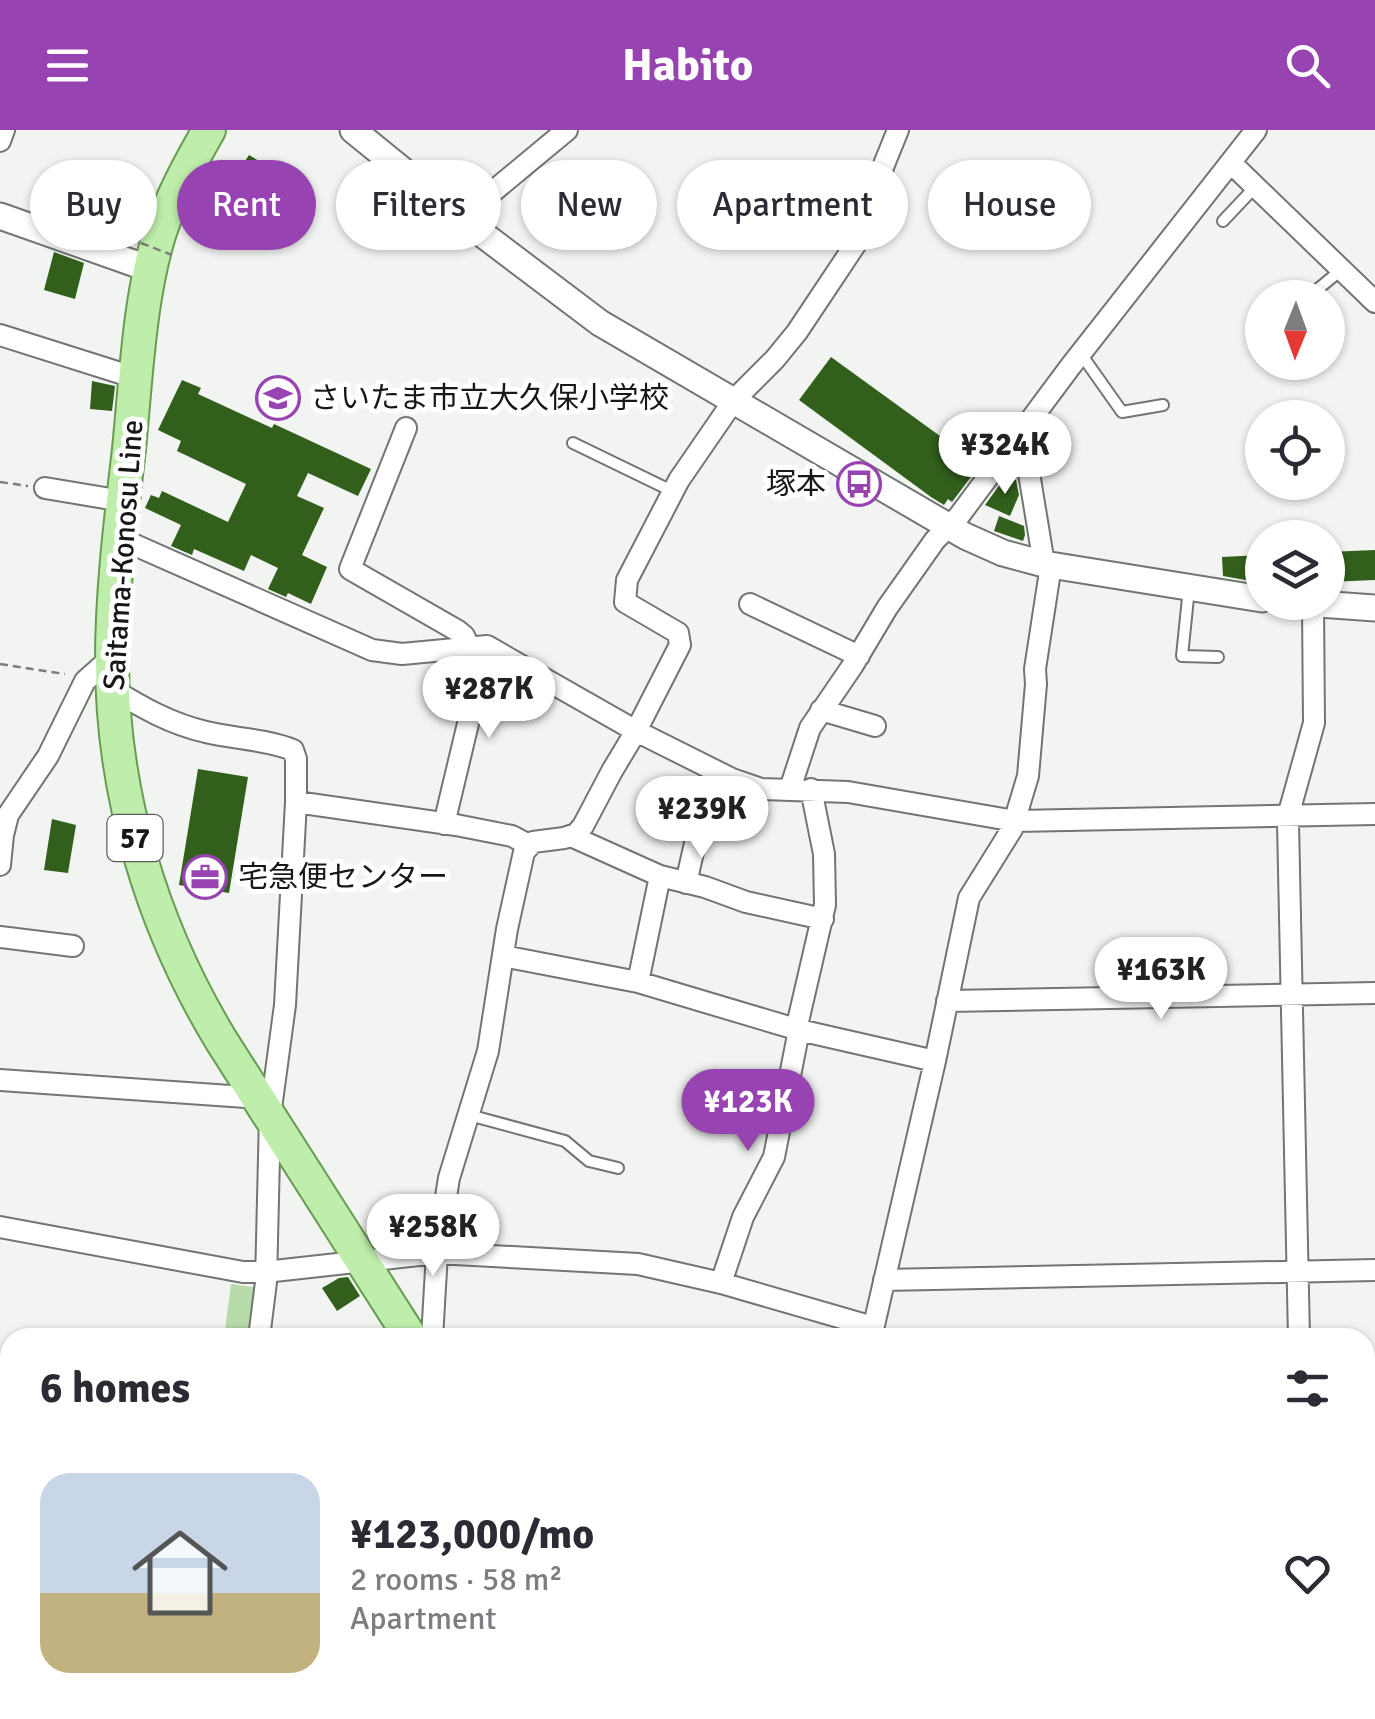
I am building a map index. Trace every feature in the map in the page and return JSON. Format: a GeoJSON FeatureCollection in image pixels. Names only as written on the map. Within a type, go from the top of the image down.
{"type":"FeatureCollection","features":[{"type":"Feature","properties":{"kind":"main road","name":"Saitama-Konosu Line"},"geometry":{"type":"LineString","coordinates":[[209,130],[172,201],[154,256],[136,378],[103,676],[146,874],[170,940],[197,997],[405,1328]]}},
{"type":"Feature","properties":{"kind":"street"},"geometry":{"type":"LineString","coordinates":[[0,142],[4,130]]}},
{"type":"Feature","properties":{"kind":"street"},"geometry":{"type":"LineString","coordinates":[[354,130],[390,160]]}},
{"type":"Feature","properties":{"kind":"street"},"geometry":{"type":"LineString","coordinates":[[501,185],[567,130]]}},
{"type":"Feature","properties":{"kind":"street"},"geometry":{"type":"LineString","coordinates":[[433,1328],[437,1253],[452,1168],[488,1051],[522,856],[529,845],[571,836],[586,822],[680,645],[678,634],[625,602],[627,580],[672,492],[734,400],[797,332],[857,242],[876,208],[884,167],[898,130]]}},
{"type":"Feature","properties":{"kind":"street"},"geometry":{"type":"LineString","coordinates":[[721,1284],[742,1217],[774,1157],[797,1030],[824,919],[824,854],[800,789],[806,735],[935,540],[959,516],[1256,130]]}},
{"type":"Feature","properties":{"kind":"street"},"geometry":{"type":"LineString","coordinates":[[1231,163],[1375,302]]}},
{"type":"Feature","properties":{"kind":"street"},"geometry":{"type":"LineString","coordinates":[[0,216],[154,256]]}},
{"type":"Feature","properties":{"kind":"street"},"geometry":{"type":"LineString","coordinates":[[501,248],[600,323],[948,527],[1004,554],[1245,596]]}},
{"type":"Feature","properties":{"kind":"street"},"geometry":{"type":"LineString","coordinates":[[0,335],[136,378]]}},
{"type":"Feature","properties":{"kind":"street"},"geometry":{"type":"LineString","coordinates":[[406,428],[350,568],[479,647],[636,731],[754,788],[848,792],[1015,820],[1375,814]]}},
{"type":"Feature","properties":{"kind":"street"},"geometry":{"type":"LineString","coordinates":[[873,1328],[969,898],[1009,835],[1029,768],[1035,669],[1048,564],[1029,472],[1010,447]]}},
{"type":"Feature","properties":{"kind":"street"},"geometry":{"type":"LineString","coordinates":[[44,488],[123,500]]}},
{"type":"Feature","properties":{"kind":"street"},"geometry":{"type":"LineString","coordinates":[[120,538],[372,650],[402,654],[479,647]]}},
{"type":"Feature","properties":{"kind":"street"},"geometry":{"type":"LineString","coordinates":[[750,604],[858,656]]}},
{"type":"Feature","properties":{"kind":"street"},"geometry":{"type":"LineString","coordinates":[[1345,606],[1375,608]]}},
{"type":"Feature","properties":{"kind":"street"},"geometry":{"type":"LineString","coordinates":[[1299,1328],[1289,816],[1314,723],[1304,620]]}},
{"type":"Feature","properties":{"kind":"street"},"geometry":{"type":"LineString","coordinates":[[444,824],[479,647]]}},
{"type":"Feature","properties":{"kind":"street"},"geometry":{"type":"LineString","coordinates":[[0,865],[4,814],[103,676],[146,710],[179,724],[292,750],[296,760],[296,802],[285,1005],[265,1107],[266,1272],[260,1328]]}},
{"type":"Feature","properties":{"kind":"street"},"geometry":{"type":"LineString","coordinates":[[821,710],[875,726]]}},
{"type":"Feature","properties":{"kind":"street"},"geometry":{"type":"LineString","coordinates":[[686,883],[699,826],[720,774]]}},
{"type":"Feature","properties":{"kind":"street"},"geometry":{"type":"LineString","coordinates":[[296,802],[512,836],[529,845]]}},
{"type":"Feature","properties":{"kind":"street"},"geometry":{"type":"LineString","coordinates":[[571,836],[660,876],[746,902],[824,919]]}},
{"type":"Feature","properties":{"kind":"street"},"geometry":{"type":"LineString","coordinates":[[638,982],[660,876]]}},
{"type":"Feature","properties":{"kind":"street"},"geometry":{"type":"LineString","coordinates":[[0,937],[73,946]]}},
{"type":"Feature","properties":{"kind":"street"},"geometry":{"type":"LineString","coordinates":[[502,956],[638,982],[797,1030],[934,1061]]}},
{"type":"Feature","properties":{"kind":"street"},"geometry":{"type":"LineString","coordinates":[[946,1001],[1375,993]]}},
{"type":"Feature","properties":{"kind":"street"},"geometry":{"type":"LineString","coordinates":[[0,1080],[265,1107]]}},
{"type":"Feature","properties":{"kind":"street"},"geometry":{"type":"LineString","coordinates":[[0,1227],[224,1270],[266,1272],[437,1253],[638,1264],[721,1284],[859,1328]]}},
{"type":"Feature","properties":{"kind":"street"},"geometry":{"type":"LineString","coordinates":[[884,1280],[1375,1270]]}},
{"type":"Feature","properties":{"kind":"lane"},"geometry":{"type":"LineString","coordinates":[[1223,221],[1256,186]]}},
{"type":"Feature","properties":{"kind":"lane"},"geometry":{"type":"LineString","coordinates":[[1329,280],[1341,270]]}},
{"type":"Feature","properties":{"kind":"lane"},"geometry":{"type":"LineString","coordinates":[[1080,354],[1122,412],[1163,406]]}},
{"type":"Feature","properties":{"kind":"lane"},"geometry":{"type":"LineString","coordinates":[[573,442],[672,492]]}},
{"type":"Feature","properties":{"kind":"lane"},"geometry":{"type":"LineString","coordinates":[[1188,588],[1182,656],[1218,657]]}},
{"type":"Feature","properties":{"kind":"lane"},"geometry":{"type":"LineString","coordinates":[[469,1116],[565,1141],[589,1161],[618,1168]]}},
{"type":"Feature","properties":{"kind":"path"},"geometry":{"type":"LineString","coordinates":[[0,482],[44,488]]}},
{"type":"Feature","properties":{"kind":"path"},"geometry":{"type":"LineString","coordinates":[[0,664],[103,676]]}},
{"type":"Feature","properties":{"kind":"green space"},"geometry":{"type":"Polygon","coordinates":[[[231,1284],[259,1288],[254,1328],[225,1328],[231,1284]]]}},
{"type":"Feature","properties":{"kind":"building"},"geometry":{"type":"Polygon","coordinates":[[[54,252],[84,263],[75,299],[44,290],[54,252]]]}},
{"type":"Feature","properties":{"kind":"building"},"geometry":{"type":"Polygon","coordinates":[[[831,357],[980,465],[952,502],[948,499],[944,505],[931,497],[799,400],[831,357]]]}},
{"type":"Feature","properties":{"kind":"building"},"geometry":{"type":"Polygon","coordinates":[[[182,380],[201,388],[198,394],[371,469],[358,496],[308,473],[297,496],[324,508],[302,555],[327,567],[311,604],[268,589],[278,568],[251,555],[244,571],[194,549],[192,555],[171,546],[181,525],[145,508],[151,495],[159,498],[162,491],[228,522],[246,484],[177,451],[181,441],[158,430],[182,380]]]}},
{"type":"Feature","properties":{"kind":"building"},"geometry":{"type":"Polygon","coordinates":[[[92,381],[115,386],[112,411],[90,409],[92,381]]]}},
{"type":"Feature","properties":{"kind":"building"},"geometry":{"type":"Polygon","coordinates":[[[1006,476],[1016,480],[1019,495],[1010,516],[985,505],[1006,476]]]}},
{"type":"Feature","properties":{"kind":"building"},"geometry":{"type":"Polygon","coordinates":[[[999,516],[1024,526],[1023,541],[994,531],[999,516]]]}},
{"type":"Feature","properties":{"kind":"building"},"geometry":{"type":"Polygon","coordinates":[[[1375,550],[1375,580],[1345,581],[1345,551],[1375,550]]]}},
{"type":"Feature","properties":{"kind":"building"},"geometry":{"type":"Polygon","coordinates":[[[1245,556],[1245,580],[1223,576],[1222,557],[1245,556]]]}},
{"type":"Feature","properties":{"kind":"building"},"geometry":{"type":"Polygon","coordinates":[[[198,769],[248,777],[229,893],[179,885],[198,769]]]}},
{"type":"Feature","properties":{"kind":"building"},"geometry":{"type":"Polygon","coordinates":[[[52,819],[76,825],[68,873],[44,870],[52,819]]]}},
{"type":"Feature","properties":{"kind":"building"},"geometry":{"type":"Polygon","coordinates":[[[348,1277],[360,1296],[337,1311],[322,1288],[348,1277]]]}},
{"type":"Feature","properties":{"kind":"place","name":"さいたま市立大久保小学校"},"geometry":{"type":"Point","coordinates":[278,398]}},
{"type":"Feature","properties":{"kind":"place","name":"塚本"},"geometry":{"type":"Point","coordinates":[859,484]}},
{"type":"Feature","properties":{"kind":"place","name":"宅急便センター"},"geometry":{"type":"Point","coordinates":[205,877]}}]}
